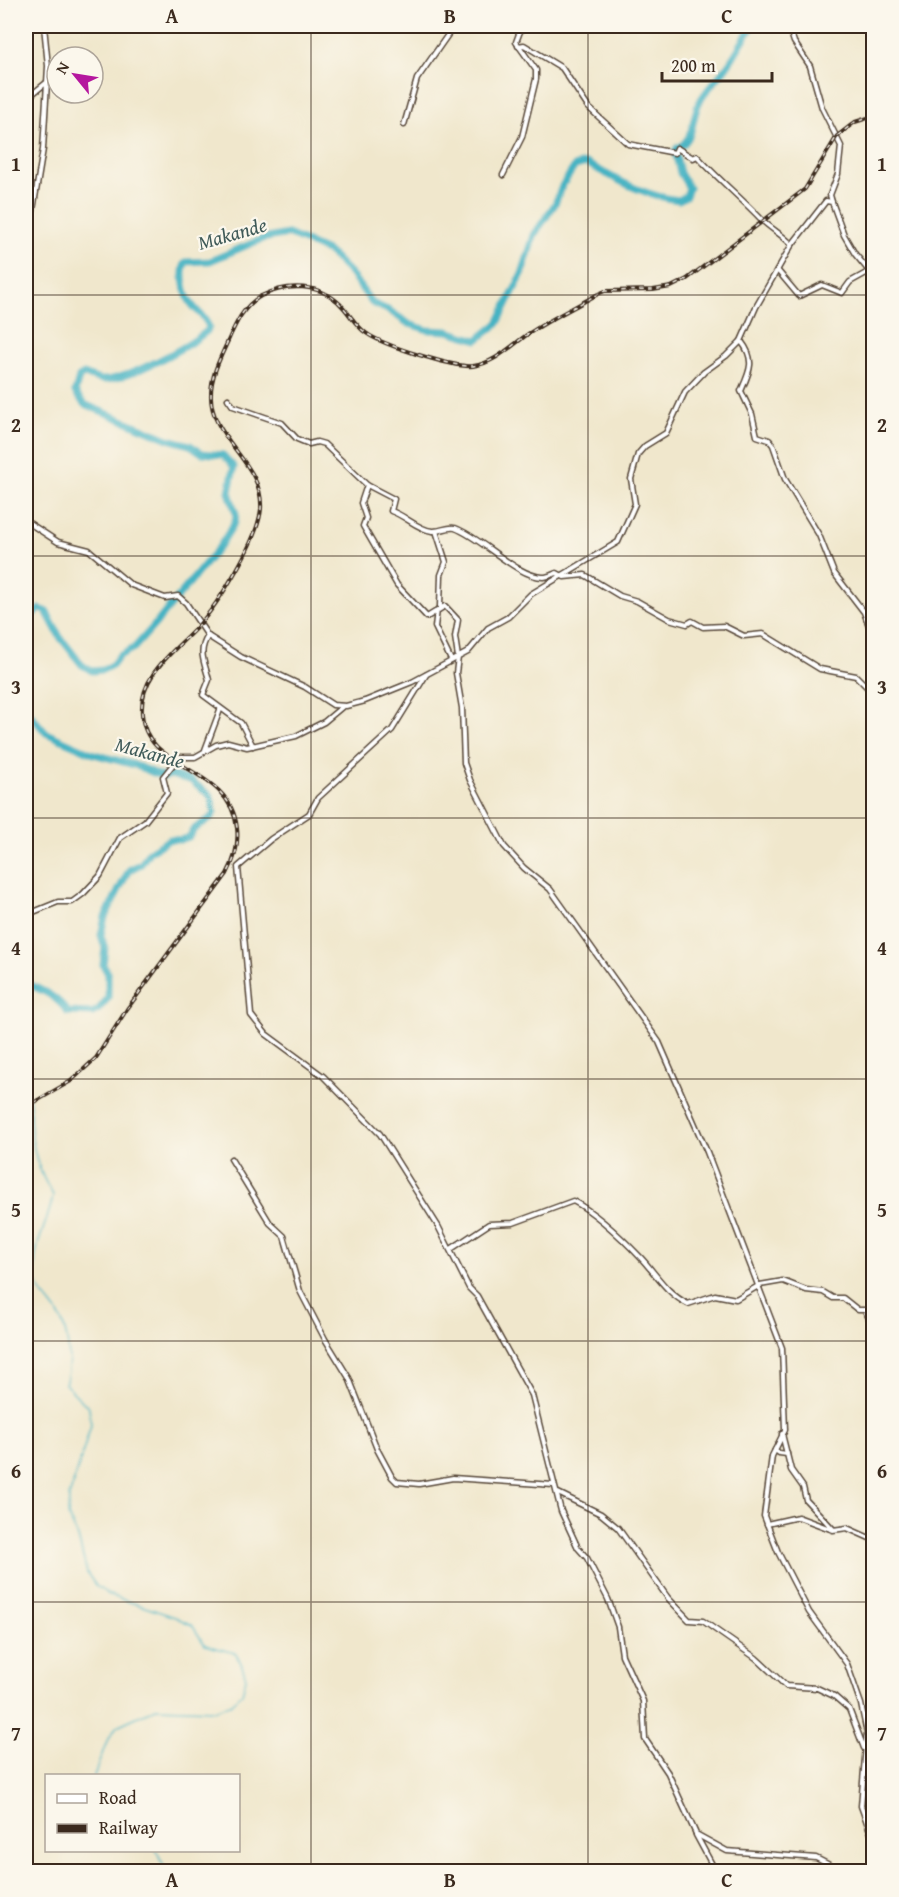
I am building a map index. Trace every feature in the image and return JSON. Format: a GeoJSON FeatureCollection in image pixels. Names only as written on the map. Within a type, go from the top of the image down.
{"type":"FeatureCollection","features":[{"type":"Feature","properties":{"kind":"street"},"geometry":{"type":"LineString","coordinates":[[44,26],[45,45]]}},
{"type":"Feature","properties":{"kind":"street"},"geometry":{"type":"LineString","coordinates":[[404,125],[417,79],[454,26]]}},
{"type":"Feature","properties":{"kind":"street"},"geometry":{"type":"LineString","coordinates":[[503,175],[522,137],[536,79],[536,70],[516,42],[522,26]]}},
{"type":"Feature","properties":{"kind":"street"},"geometry":{"type":"LineString","coordinates":[[26,521],[58,542],[91,551],[131,585],[165,598],[178,596],[186,603],[208,636],[244,658],[305,687],[326,703],[343,706],[365,701],[426,675],[468,652],[488,628],[508,617],[531,594],[584,561],[611,549],[618,542],[635,504],[631,479],[636,458],[645,446],[666,433],[685,392],[741,341],[756,307],[792,245],[830,195],[838,174],[841,146],[822,108],[810,66],[794,42],[792,36],[794,26]]}},
{"type":"Feature","properties":{"kind":"street"},"geometry":{"type":"LineString","coordinates":[[518,46],[524,45],[558,64],[588,107],[627,144],[675,153],[677,148],[693,158],[697,156],[734,195],[750,206],[764,222],[792,245]]}},
{"type":"Feature","properties":{"kind":"street"},"geometry":{"type":"LineString","coordinates":[[26,99],[45,84]]}},
{"type":"Feature","properties":{"kind":"street"},"geometry":{"type":"LineString","coordinates":[[26,253],[34,193],[42,163],[46,105]]}},
{"type":"Feature","properties":{"kind":"street"},"geometry":{"type":"LineString","coordinates":[[830,195],[844,235],[873,277]]}},
{"type":"Feature","properties":{"kind":"street"},"geometry":{"type":"LineString","coordinates":[[824,202],[832,202]]}},
{"type":"Feature","properties":{"kind":"street"},"geometry":{"type":"LineString","coordinates":[[778,271],[799,296],[822,285],[842,293],[850,282],[868,272]]}},
{"type":"Feature","properties":{"kind":"street"},"geometry":{"type":"LineString","coordinates":[[741,341],[749,352],[752,367],[741,391],[752,414],[757,436],[769,440],[773,445],[785,479],[819,535],[835,574],[864,612],[872,634],[873,656]]}},
{"type":"Feature","properties":{"kind":"street"},"geometry":{"type":"LineString","coordinates":[[228,399],[234,406],[282,423],[297,439],[309,444],[317,442],[324,444],[367,485],[394,499],[392,511],[409,518],[417,526],[436,531],[454,527],[486,545],[516,567],[543,577],[557,573],[562,576],[585,575],[620,596],[637,601],[669,619],[686,624],[692,621],[706,627],[724,626],[744,636],[763,634],[814,666],[856,676],[873,694]]}},
{"type":"Feature","properties":{"kind":"street"},"geometry":{"type":"LineString","coordinates":[[367,485],[361,504],[366,518],[363,526],[369,540],[410,602],[427,617],[439,608],[447,606],[458,620],[455,637],[458,657],[456,673],[462,708],[464,763],[479,800],[504,846],[524,868],[550,889],[659,1042],[700,1142],[707,1152],[760,1285],[782,1348],[785,1389],[782,1434],[775,1450],[764,1516],[810,1612],[848,1664],[861,1704],[867,1733],[861,1806],[873,1842]]}},
{"type":"Feature","properties":{"kind":"street"},"geometry":{"type":"LineString","coordinates":[[436,531],[446,562],[441,578],[435,627],[452,660]]}},
{"type":"Feature","properties":{"kind":"street"},"geometry":{"type":"LineString","coordinates":[[208,636],[202,644],[201,652],[209,680],[202,694],[220,710],[241,723],[253,746]]}},
{"type":"Feature","properties":{"kind":"street"},"geometry":{"type":"LineString","coordinates":[[426,675],[392,730],[318,798],[309,813],[240,864],[238,870],[248,970],[248,1002],[256,1023],[268,1037],[323,1076],[380,1134],[451,1249],[469,1288],[477,1296],[531,1395],[553,1485],[572,1536],[593,1569],[613,1611],[622,1655],[643,1701],[645,1739],[668,1773],[716,1872]]}},
{"type":"Feature","properties":{"kind":"street"},"geometry":{"type":"LineString","coordinates":[[26,915],[58,902],[72,902],[83,894],[100,876],[120,838],[146,821],[167,794],[163,777],[178,758],[195,757],[205,750],[229,742],[242,747],[253,746],[309,731],[343,706]]}},
{"type":"Feature","properties":{"kind":"street"},"geometry":{"type":"LineString","coordinates":[[205,750],[220,710]]}},
{"type":"Feature","properties":{"kind":"street"},"geometry":{"type":"LineString","coordinates":[[231,1159],[270,1223],[284,1236],[300,1291],[349,1378],[377,1449],[392,1477],[397,1482],[419,1484],[453,1478],[553,1485]]}},
{"type":"Feature","properties":{"kind":"street"},"geometry":{"type":"LineString","coordinates":[[451,1249],[489,1224],[513,1223],[573,1201],[588,1210],[642,1260],[672,1294],[688,1304],[715,1295],[736,1299],[760,1285],[783,1281],[806,1290],[823,1292],[833,1298],[843,1298],[858,1310],[865,1310],[873,1329]]}},
{"type":"Feature","properties":{"kind":"street"},"geometry":{"type":"LineString","coordinates":[[782,1434],[791,1470],[802,1487],[806,1500],[833,1530]]}},
{"type":"Feature","properties":{"kind":"street"},"geometry":{"type":"LineString","coordinates":[[775,1450],[779,1454],[788,1454]]}},
{"type":"Feature","properties":{"kind":"street"},"geometry":{"type":"LineString","coordinates":[[557,1493],[602,1514],[618,1528],[668,1598],[689,1620],[703,1621],[756,1658],[786,1686],[818,1688],[834,1696],[849,1709],[865,1752]]}},
{"type":"Feature","properties":{"kind":"street"},"geometry":{"type":"LineString","coordinates":[[766,1524],[798,1517],[833,1530],[847,1528],[873,1540]]}},
{"type":"Feature","properties":{"kind":"street"},"geometry":{"type":"LineString","coordinates":[[696,1833],[727,1851],[816,1858],[843,1872]]}},
{"type":"Feature","properties":{"kind":"waterway","name":"Makande"},"geometry":{"type":"LineString","coordinates":[[26,618],[40,609],[46,611],[60,637],[82,665],[92,671],[103,670],[112,665],[119,656],[134,648],[220,546],[235,522],[236,514],[229,492],[234,467],[223,455],[202,453],[190,445],[168,439],[84,404],[75,392],[79,377],[84,374],[103,380],[129,374],[173,353],[207,331],[209,327],[207,322],[191,303],[186,291],[183,281],[186,262],[210,261],[262,239],[288,234],[329,252],[351,274],[372,303],[390,311],[409,324],[428,330],[448,331],[477,340],[498,323],[522,274],[534,235],[555,204],[562,186],[575,166],[586,163],[654,195],[679,200],[686,196],[689,188],[680,173],[675,152],[690,134],[701,99],[726,68],[753,26]]}},
{"type":"Feature","properties":{"kind":"waterway","name":"Makande"},"geometry":{"type":"LineString","coordinates":[[26,709],[46,733],[94,754],[135,765],[163,777],[171,775],[190,780],[211,796],[214,812],[211,818],[194,829],[189,837],[180,840],[170,839],[149,852],[141,864],[129,870],[105,917],[101,935],[105,948],[103,965],[108,974],[108,998],[98,1010],[92,1013],[67,1012],[51,996],[30,985],[26,986]]}},
{"type":"Feature","properties":{"kind":"waterway"},"geometry":{"type":"LineString","coordinates":[[26,1089],[36,1158],[53,1195],[38,1245],[34,1266],[35,1277],[41,1291],[57,1312],[67,1338],[69,1357],[65,1384],[89,1408],[91,1425],[69,1497],[68,1516],[78,1537],[87,1573],[96,1586],[109,1595],[175,1617],[192,1625],[205,1645],[235,1653],[246,1678],[242,1694],[232,1703],[215,1710],[156,1708],[117,1726],[107,1741],[95,1774]]}},
{"type":"Feature","properties":{"kind":"waterway"},"geometry":{"type":"LineString","coordinates":[[157,1852],[167,1872]]}},
{"type":"Feature","properties":{"kind":"railway"},"geometry":{"type":"LineString","coordinates":[[26,1107],[71,1081],[96,1058],[127,1009],[227,874],[236,852],[237,828],[231,807],[220,792],[205,779],[157,747],[147,733],[142,714],[146,687],[152,676],[207,616],[245,554],[258,522],[261,509],[260,492],[246,464],[218,424],[211,394],[219,361],[233,329],[249,305],[261,296],[282,289],[292,287],[313,289],[333,298],[362,330],[387,344],[418,355],[464,366],[481,364],[502,353],[545,323],[605,291],[653,290],[671,287],[687,279],[805,189],[837,136],[855,122],[874,116]]}}]}
